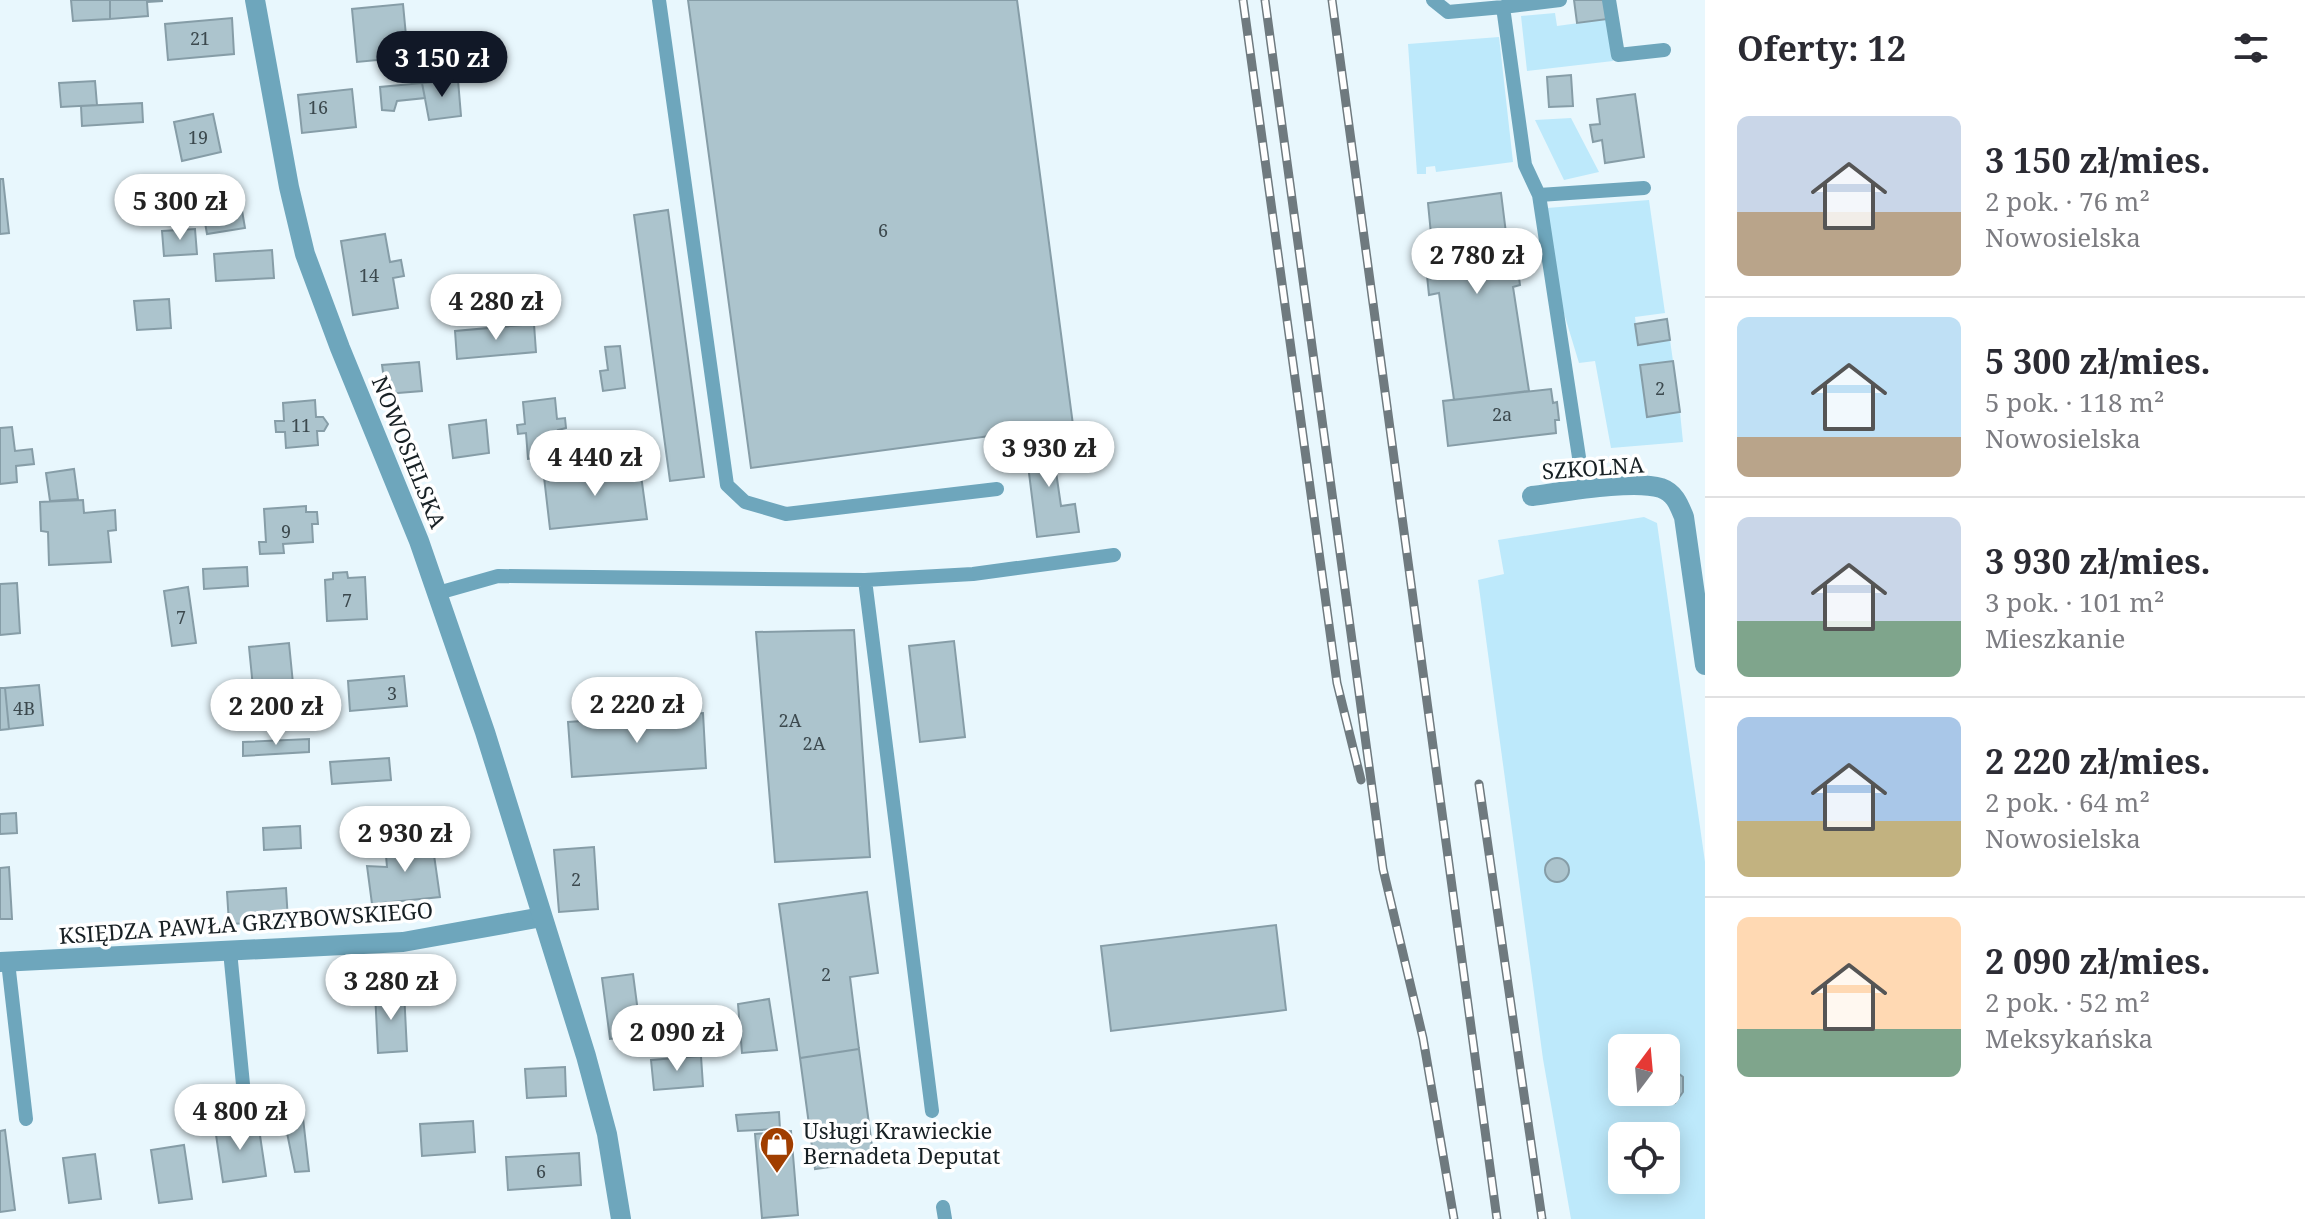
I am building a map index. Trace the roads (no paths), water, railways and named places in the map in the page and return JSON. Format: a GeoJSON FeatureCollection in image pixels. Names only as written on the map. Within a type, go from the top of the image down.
{"type":"FeatureCollection","features":[{"type":"Feature","properties":{"kind":"street","name":"NOWOSIELSKA"},"geometry":{"type":"LineString","coordinates":[[255,0],[289,187],[305,254],[438,593],[485,732],[607,1134],[621,1219]]}},
{"type":"Feature","properties":{"kind":"street","name":"SZKOLNA"},"geometry":{"type":"LineString","coordinates":[[1532,496],[1643,486],[1662,489],[1677,500],[1684,517],[1705,665]]}},
{"type":"Feature","properties":{"kind":"street","name":"KSIĘDZA PAWŁA GRZYBOWSKIEGO"},"geometry":{"type":"LineString","coordinates":[[4,962],[403,942],[542,917]]}},
{"type":"Feature","properties":{"kind":"lane"},"geometry":{"type":"LineString","coordinates":[[659,0],[727,485],[745,502],[786,514],[997,489]]}},
{"type":"Feature","properties":{"kind":"lane"},"geometry":{"type":"LineString","coordinates":[[1433,0],[1448,12],[1560,0]]}},
{"type":"Feature","properties":{"kind":"lane"},"geometry":{"type":"LineString","coordinates":[[1609,0],[1618,55],[1664,50]]}},
{"type":"Feature","properties":{"kind":"lane"},"geometry":{"type":"LineString","coordinates":[[1503,7],[1525,165],[1539,195],[1584,490]]}},
{"type":"Feature","properties":{"kind":"lane"},"geometry":{"type":"LineString","coordinates":[[1539,195],[1644,188]]}},
{"type":"Feature","properties":{"kind":"lane"},"geometry":{"type":"LineString","coordinates":[[438,593],[498,576],[865,580],[973,574],[1114,555]]}},
{"type":"Feature","properties":{"kind":"lane"},"geometry":{"type":"LineString","coordinates":[[865,580],[932,1111]]}},
{"type":"Feature","properties":{"kind":"lane"},"geometry":{"type":"LineString","coordinates":[[230,951],[245,1105]]}},
{"type":"Feature","properties":{"kind":"lane"},"geometry":{"type":"LineString","coordinates":[[4,962],[26,1119]]}},
{"type":"Feature","properties":{"kind":"railway"},"geometry":{"type":"LineString","coordinates":[[1243,0],[1337,683],[1361,780]]}},
{"type":"Feature","properties":{"kind":"railway"},"geometry":{"type":"LineString","coordinates":[[1265,0],[1383,869],[1423,1038],[1454,1219]]}},
{"type":"Feature","properties":{"kind":"railway"},"geometry":{"type":"LineString","coordinates":[[1332,0],[1497,1219]]}},
{"type":"Feature","properties":{"kind":"railway"},"geometry":{"type":"LineString","coordinates":[[1479,784],[1542,1219]]}},
{"type":"Feature","properties":{"kind":"place","name":"Usługi Krawieckie Bernadeta Deputat"},"geometry":{"type":"Point","coordinates":[777,1175]}}]}
